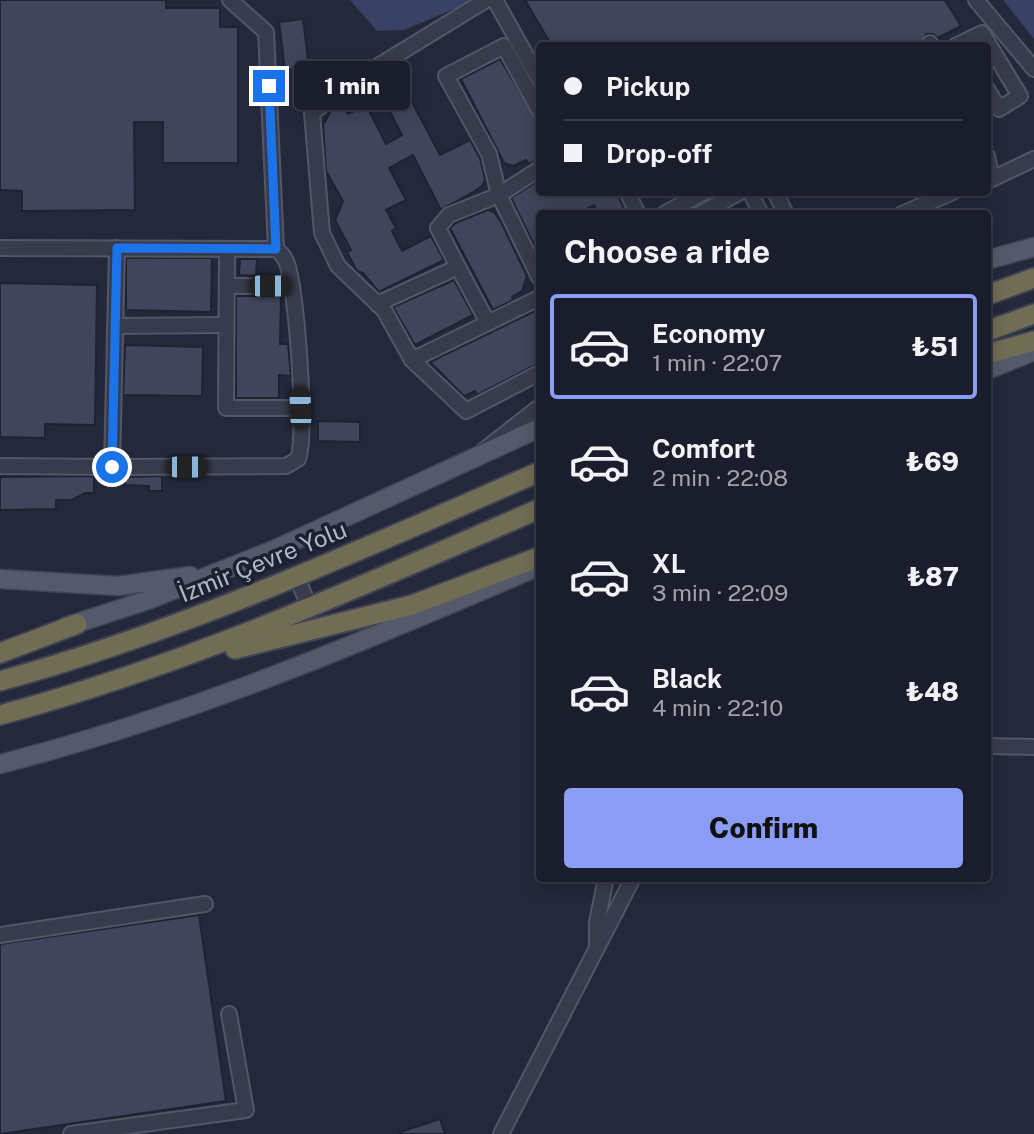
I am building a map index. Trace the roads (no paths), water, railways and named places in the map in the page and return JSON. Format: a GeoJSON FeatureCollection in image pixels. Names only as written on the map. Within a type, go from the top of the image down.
{"type":"FeatureCollection","features":[{"type":"Feature","properties":{"kind":"highway"},"geometry":{"type":"LineString","coordinates":[[991,294],[1034,278]]}},
{"type":"Feature","properties":{"kind":"highway"},"geometry":{"type":"LineString","coordinates":[[991,330],[1034,314]]}},
{"type":"Feature","properties":{"kind":"highway"},"geometry":{"type":"LineString","coordinates":[[991,354],[1034,341]]}},
{"type":"Feature","properties":{"kind":"highway","name":"İzmir Çevre Yolu"},"geometry":{"type":"LineString","coordinates":[[0,681],[143,636],[296,576],[536,473]]}},
{"type":"Feature","properties":{"kind":"highway"},"geometry":{"type":"LineString","coordinates":[[0,715],[155,667],[310,608],[536,510]]}},
{"type":"Feature","properties":{"kind":"highway"},"geometry":{"type":"LineString","coordinates":[[155,667],[412,606],[536,557]]}},
{"type":"Feature","properties":{"kind":"highway"},"geometry":{"type":"LineString","coordinates":[[0,653],[77,624]]}},
{"type":"Feature","properties":{"kind":"main road"},"geometry":{"type":"LineString","coordinates":[[991,259],[1034,247]]}},
{"type":"Feature","properties":{"kind":"main road"},"geometry":{"type":"LineString","coordinates":[[991,368],[1034,351]]}},
{"type":"Feature","properties":{"kind":"main road"},"geometry":{"type":"LineString","coordinates":[[0,643],[77,624],[224,570],[384,501],[536,429]]}},
{"type":"Feature","properties":{"kind":"main road"},"geometry":{"type":"LineString","coordinates":[[0,764],[101,736],[244,689],[536,567]]}},
{"type":"Feature","properties":{"kind":"main road"},"geometry":{"type":"LineString","coordinates":[[0,579],[118,586],[224,570]]}},
{"type":"Feature","properties":{"kind":"street"},"geometry":{"type":"LineString","coordinates":[[0,466],[290,465],[300,455],[297,330],[292,286],[288,263],[276,249],[266,32],[230,0]]}},
{"type":"Feature","properties":{"kind":"street"},"geometry":{"type":"LineString","coordinates":[[486,0],[352,82],[312,113],[322,233],[338,266],[377,304],[412,360],[467,411],[536,375]]}},
{"type":"Feature","properties":{"kind":"street"},"geometry":{"type":"LineString","coordinates":[[495,0],[536,74]]}},
{"type":"Feature","properties":{"kind":"street"},"geometry":{"type":"LineString","coordinates":[[976,0],[1034,69]]}},
{"type":"Feature","properties":{"kind":"street"},"geometry":{"type":"LineString","coordinates":[[965,42],[982,33],[987,42]]}},
{"type":"Feature","properties":{"kind":"street"},"geometry":{"type":"LineString","coordinates":[[536,105],[504,46],[446,76],[489,154],[499,195],[536,271]]}},
{"type":"Feature","properties":{"kind":"street"},"geometry":{"type":"LineString","coordinates":[[991,48],[1020,96],[999,109],[991,96]]}},
{"type":"Feature","properties":{"kind":"street"},"geometry":{"type":"LineString","coordinates":[[991,179],[1034,159]]}},
{"type":"Feature","properties":{"kind":"street"},"geometry":{"type":"LineString","coordinates":[[488,323],[438,228],[449,215],[499,195],[536,171]]}},
{"type":"Feature","properties":{"kind":"street"},"geometry":{"type":"LineString","coordinates":[[671,210],[697,196]]}},
{"type":"Feature","properties":{"kind":"street"},"geometry":{"type":"LineString","coordinates":[[911,210],[944,196]]}},
{"type":"Feature","properties":{"kind":"street"},"geometry":{"type":"LineString","coordinates":[[705,210],[722,197]]}},
{"type":"Feature","properties":{"kind":"street"},"geometry":{"type":"LineString","coordinates":[[0,248],[276,249]]}},
{"type":"Feature","properties":{"kind":"street"},"geometry":{"type":"LineString","coordinates":[[112,467],[117,248]]}},
{"type":"Feature","properties":{"kind":"street"},"geometry":{"type":"LineString","coordinates":[[227,248],[226,408],[300,408]]}},
{"type":"Feature","properties":{"kind":"street"},"geometry":{"type":"LineString","coordinates":[[377,304],[458,267]]}},
{"type":"Feature","properties":{"kind":"street"},"geometry":{"type":"LineString","coordinates":[[226,286],[292,286]]}},
{"type":"Feature","properties":{"kind":"street"},"geometry":{"type":"LineString","coordinates":[[412,360],[536,299]]}},
{"type":"Feature","properties":{"kind":"street"},"geometry":{"type":"LineString","coordinates":[[115,326],[226,326]]}},
{"type":"Feature","properties":{"kind":"street"},"geometry":{"type":"LineString","coordinates":[[480,454],[494,440],[536,409]]}},
{"type":"Feature","properties":{"kind":"street"},"geometry":{"type":"LineString","coordinates":[[296,576],[310,608]]}},
{"type":"Feature","properties":{"kind":"street"},"geometry":{"type":"LineString","coordinates":[[991,746],[1034,747]]}},
{"type":"Feature","properties":{"kind":"street"},"geometry":{"type":"LineString","coordinates":[[596,951],[597,922],[605,882]]}},
{"type":"Feature","properties":{"kind":"street"},"geometry":{"type":"LineString","coordinates":[[501,1134],[631,882]]}},
{"type":"Feature","properties":{"kind":"street"},"geometry":{"type":"LineString","coordinates":[[0,935],[205,904]]}},
{"type":"Feature","properties":{"kind":"street"},"geometry":{"type":"LineString","coordinates":[[71,1134],[246,1110],[229,1014]]}},
{"type":"Feature","properties":{"kind":"water"},"geometry":{"type":"Polygon","coordinates":[[[350,0],[475,0],[404,30],[377,31],[350,0]]]}},
{"type":"Feature","properties":{"kind":"water"},"geometry":{"type":"Polygon","coordinates":[[[1003,0],[1034,0],[1034,39],[1003,0]]]}}]}
